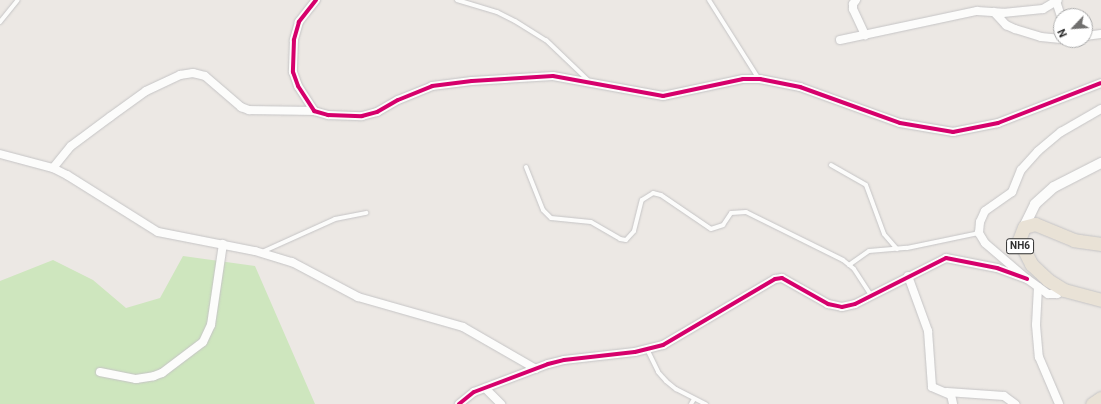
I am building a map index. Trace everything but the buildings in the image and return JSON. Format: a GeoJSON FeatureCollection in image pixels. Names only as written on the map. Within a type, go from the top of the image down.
{"type":"FeatureCollection","features":[{"type":"Feature","properties":{"kind":"highway","name":"NH6"},"geometry":{"type":"LineString","coordinates":[[1101,244],[1074,240],[1042,224],[1024,227],[1019,240],[1024,253],[1031,264],[1048,280],[1064,290],[1101,300]]}},
{"type":"Feature","properties":{"kind":"highway"},"geometry":{"type":"LineString","coordinates":[[1092,404],[1101,398]]}},
{"type":"Feature","properties":{"kind":"street"},"geometry":{"type":"LineString","coordinates":[[314,111],[298,86],[292,58],[299,22],[316,0]]}},
{"type":"Feature","properties":{"kind":"street"},"geometry":{"type":"LineString","coordinates":[[856,0],[852,4],[853,9],[866,35]]}},
{"type":"Feature","properties":{"kind":"street"},"geometry":{"type":"LineString","coordinates":[[840,40],[977,11],[994,12],[1043,8],[1057,1]]}},
{"type":"Feature","properties":{"kind":"street"},"geometry":{"type":"LineString","coordinates":[[994,12],[1014,29],[1041,37],[1053,38]]}},
{"type":"Feature","properties":{"kind":"street"},"geometry":{"type":"LineString","coordinates":[[53,168],[72,146],[146,91],[180,75],[193,73],[205,76],[217,83],[241,106],[250,110],[314,111],[362,116],[377,112],[398,100],[432,86],[472,81],[553,76],[663,96],[743,79],[760,79],[800,87],[900,123],[953,132],[998,123],[1101,83]]}},
{"type":"Feature","properties":{"kind":"street"},"geometry":{"type":"LineString","coordinates":[[1064,290],[1053,295],[1026,279],[985,243],[979,233],[980,222],[985,211],[1012,192],[1028,160],[1061,132],[1101,110]]}},
{"type":"Feature","properties":{"kind":"street"},"geometry":{"type":"LineString","coordinates":[[0,154],[53,168],[158,232],[262,252],[306,268],[358,297],[463,327],[536,369]]}},
{"type":"Feature","properties":{"kind":"street"},"geometry":{"type":"LineString","coordinates":[[1024,227],[1035,204],[1054,187],[1101,163]]}},
{"type":"Feature","properties":{"kind":"street"},"geometry":{"type":"LineString","coordinates":[[100,372],[136,379],[154,376],[162,373],[204,342],[211,325],[223,244]]}},
{"type":"Feature","properties":{"kind":"street"},"geometry":{"type":"LineString","coordinates":[[459,404],[467,396],[484,388],[564,360],[647,349],[663,345],[775,279],[782,278],[828,304],[842,307],[871,296],[946,258],[997,268],[1026,279]]}},
{"type":"Feature","properties":{"kind":"street"},"geometry":{"type":"LineString","coordinates":[[908,276],[928,331],[932,387],[947,392],[1004,396],[1015,404]]}},
{"type":"Feature","properties":{"kind":"street"},"geometry":{"type":"LineString","coordinates":[[1038,287],[1036,331],[1039,357],[1059,404]]}},
{"type":"Feature","properties":{"kind":"street"},"geometry":{"type":"LineString","coordinates":[[484,388],[501,404]]}},
{"type":"Feature","properties":{"kind":"street"},"geometry":{"type":"LineString","coordinates":[[947,392],[951,395],[954,404]]}},
{"type":"Feature","properties":{"kind":"lane"},"geometry":{"type":"LineString","coordinates":[[0,22],[18,0]]}},
{"type":"Feature","properties":{"kind":"lane"},"geometry":{"type":"LineString","coordinates":[[458,0],[491,10],[515,21],[546,40],[591,82]]}},
{"type":"Feature","properties":{"kind":"lane"},"geometry":{"type":"LineString","coordinates":[[709,0],[760,79]]}},
{"type":"Feature","properties":{"kind":"lane"},"geometry":{"type":"LineString","coordinates":[[831,165],[866,185],[884,234],[897,249]]}},
{"type":"Feature","properties":{"kind":"lane"},"geometry":{"type":"LineString","coordinates":[[526,167],[547,216],[590,222],[620,239],[626,240],[631,237],[642,200],[653,193],[661,195],[711,229],[723,225],[731,214],[746,212],[830,252],[848,264],[871,296]]}},
{"type":"Feature","properties":{"kind":"lane"},"geometry":{"type":"LineString","coordinates":[[262,252],[324,223],[366,213]]}},
{"type":"Feature","properties":{"kind":"lane"},"geometry":{"type":"LineString","coordinates":[[848,264],[868,251],[897,249],[979,233]]}},
{"type":"Feature","properties":{"kind":"lane"},"geometry":{"type":"LineString","coordinates":[[647,349],[658,372],[666,381],[694,399],[706,404]]}},
{"type":"Feature","properties":{"kind":"lane"},"geometry":{"type":"LineString","coordinates":[[691,404],[694,399]]}},
{"type":"Feature","properties":{"kind":"green space"},"geometry":{"type":"Polygon","coordinates":[[[183,256],[255,266],[315,404],[0,404],[0,281],[53,260],[93,280],[126,308],[160,298],[183,256]]]}},
{"type":"Feature","properties":{"kind":"cycle path"},"geometry":{"type":"LineString","coordinates":[[316,0],[299,22],[294,40],[293,72],[298,86],[314,111],[328,115],[362,116],[377,112],[398,100],[432,86],[472,81],[553,76],[663,96],[743,79],[760,79],[800,87],[900,123],[953,132],[998,123],[1101,83]]}},
{"type":"Feature","properties":{"kind":"cycle path"},"geometry":{"type":"LineString","coordinates":[[459,404],[474,392],[548,364],[564,360],[635,352],[663,345],[775,279],[782,278],[828,304],[842,307],[855,304],[946,258],[997,268],[1027,279]]}}]}
